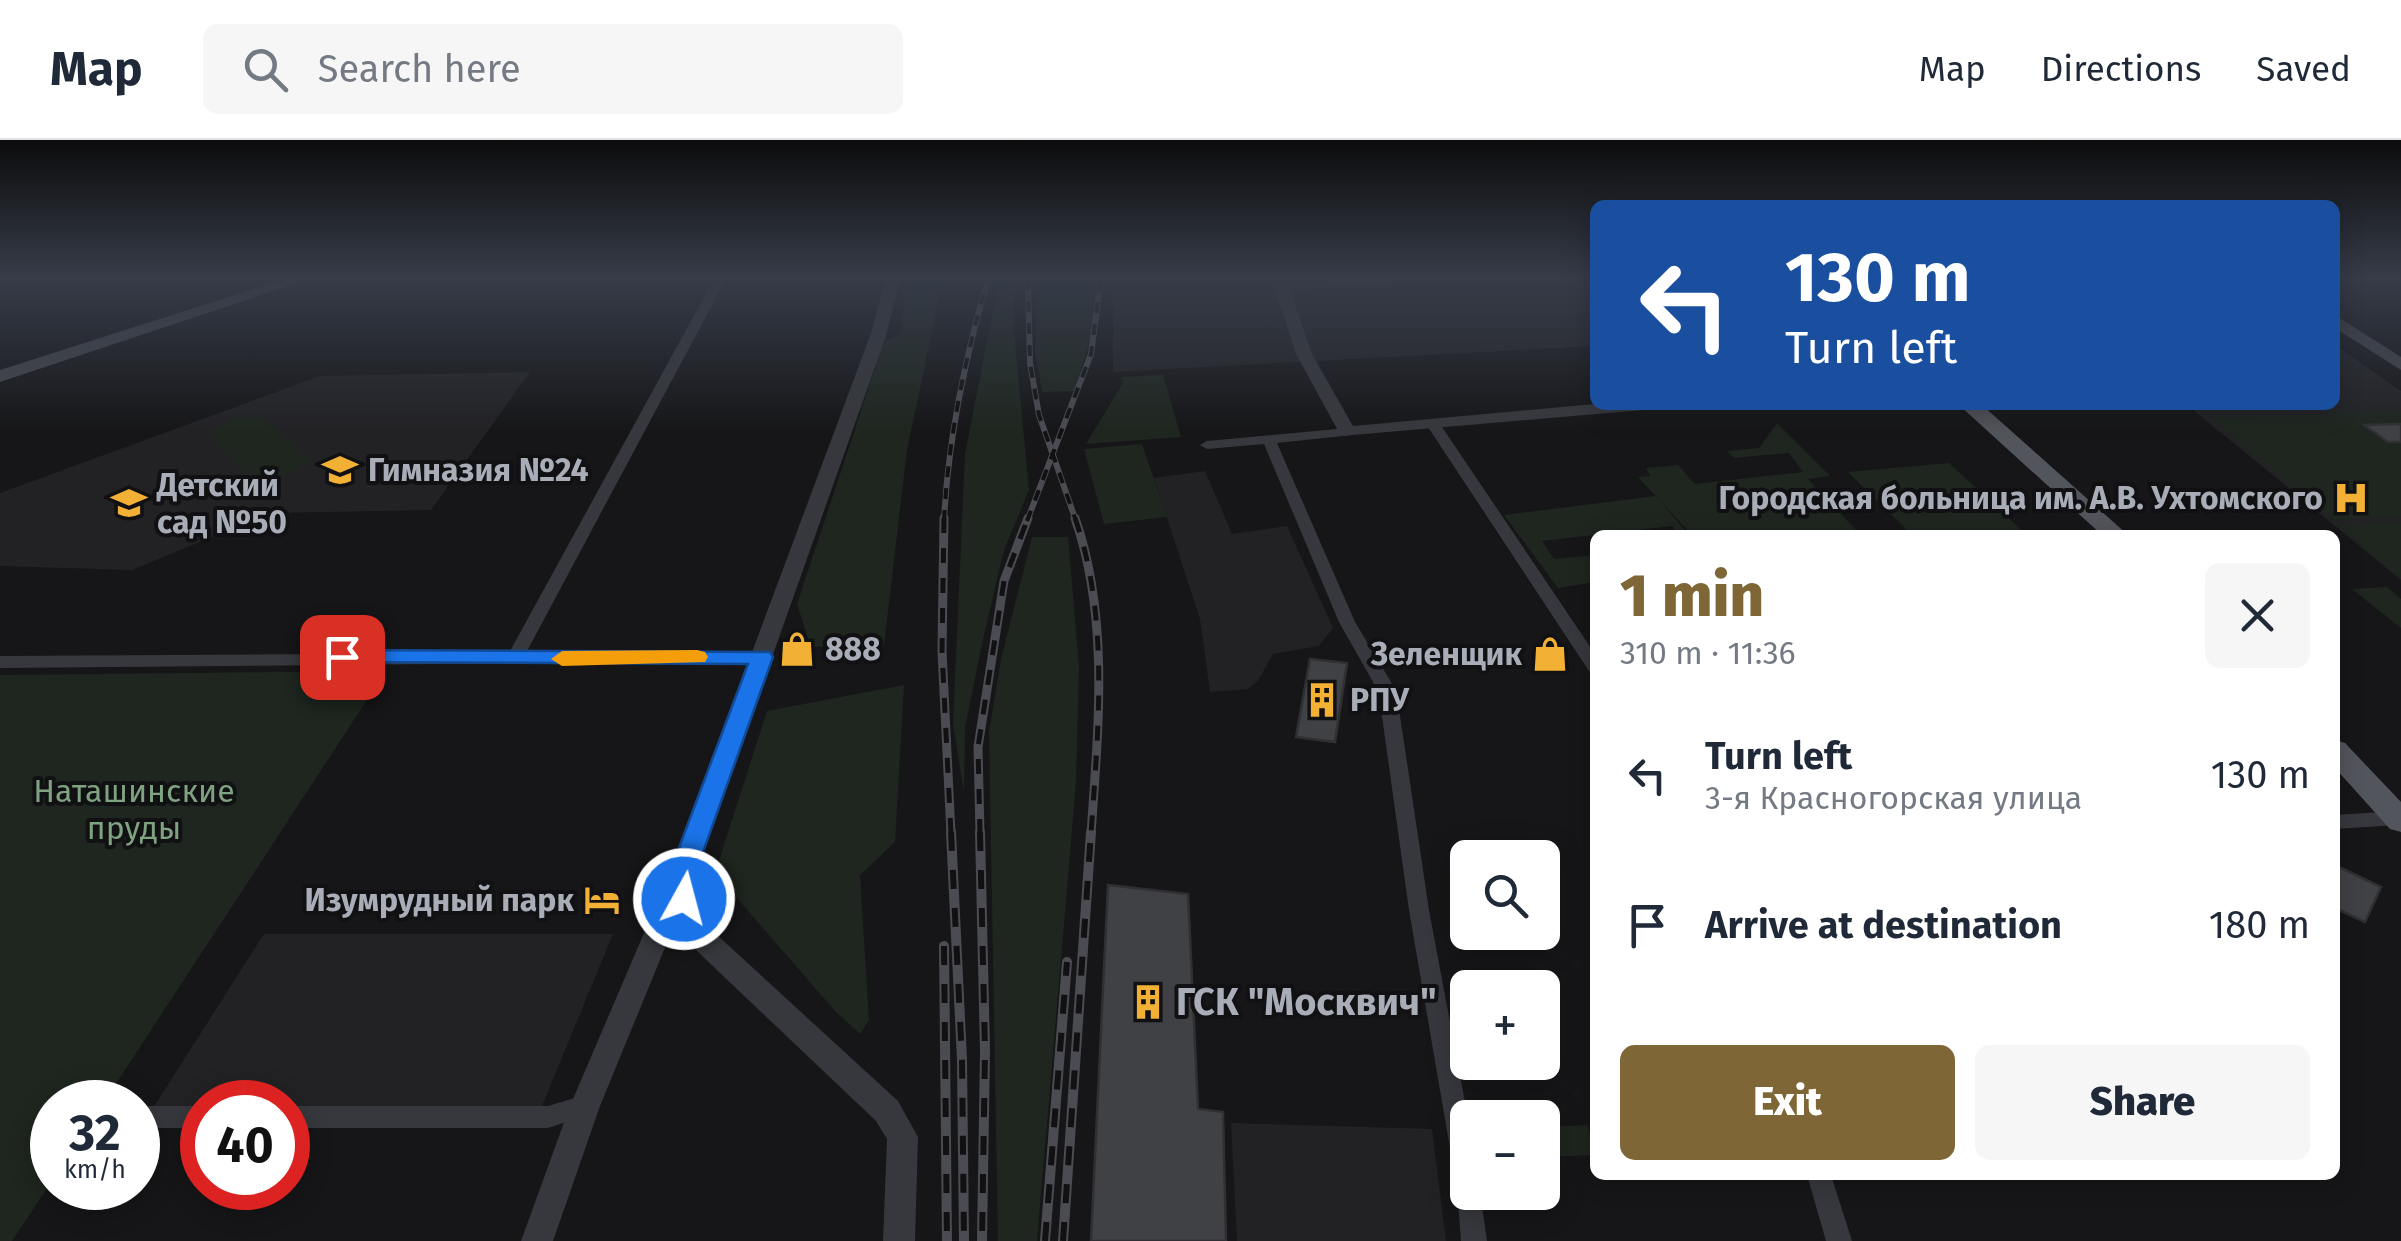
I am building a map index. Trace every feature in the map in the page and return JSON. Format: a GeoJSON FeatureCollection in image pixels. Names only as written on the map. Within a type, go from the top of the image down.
{"type":"FeatureCollection","features":[{"type":"Feature","properties":{"kind":"main road"},"geometry":{"type":"LineString","coordinates":[[0,376],[142,330]]}},
{"type":"Feature","properties":{"kind":"main road"},"geometry":{"type":"LineString","coordinates":[[2351,330],[2401,364]]}},
{"type":"Feature","properties":{"kind":"main road"},"geometry":{"type":"LineString","coordinates":[[1974,410],[2110,530]]}},
{"type":"Feature","properties":{"kind":"main road"},"geometry":{"type":"LineString","coordinates":[[1992,410],[2128,530]]}},
{"type":"Feature","properties":{"kind":"main road"},"geometry":{"type":"LineString","coordinates":[[2340,736],[2400,812]]}},
{"type":"Feature","properties":{"kind":"main road"},"geometry":{"type":"LineString","coordinates":[[2340,755],[2400,812]]}},
{"type":"Feature","properties":{"kind":"street"},"geometry":{"type":"LineString","coordinates":[[514,659],[692,330]]}},
{"type":"Feature","properties":{"kind":"street"},"geometry":{"type":"LineString","coordinates":[[537,1241],[585,1106],[681,877],[879,330]]}},
{"type":"Feature","properties":{"kind":"street"},"geometry":{"type":"LineString","coordinates":[[1296,330],[1304,354],[1347,432]]}},
{"type":"Feature","properties":{"kind":"street"},"geometry":{"type":"LineString","coordinates":[[1208,445],[1590,410]]}},
{"type":"Feature","properties":{"kind":"street"},"geometry":{"type":"LineString","coordinates":[[1434,424],[1587,642]]}},
{"type":"Feature","properties":{"kind":"street"},"geometry":{"type":"LineString","coordinates":[[1269,440],[1348,622],[1382,682],[1390,709],[1452,1100]]}},
{"type":"Feature","properties":{"kind":"street"},"geometry":{"type":"LineString","coordinates":[[0,662],[762,657]]}},
{"type":"Feature","properties":{"kind":"street"},"geometry":{"type":"LineString","coordinates":[[2340,821],[2400,812]]}},
{"type":"Feature","properties":{"kind":"street"},"geometry":{"type":"LineString","coordinates":[[681,877],[694,923],[707,943],[887,1111],[903,1137],[899,1241]]}},
{"type":"Feature","properties":{"kind":"street"},"geometry":{"type":"LineString","coordinates":[[650,952],[679,936],[707,943]]}},
{"type":"Feature","properties":{"kind":"street"},"geometry":{"type":"LineString","coordinates":[[310,1117],[548,1117],[585,1106]]}},
{"type":"Feature","properties":{"kind":"street"},"geometry":{"type":"LineString","coordinates":[[1821,1180],[1839,1241]]}},
{"type":"Feature","properties":{"kind":"street"},"geometry":{"type":"LineString","coordinates":[[1470,1210],[1474,1241]]}},
{"type":"Feature","properties":{"kind":"shaded area"},"geometry":{"type":"Polygon","coordinates":[[[1113,330],[1590,330],[1590,346],[1113,372],[1113,330]]]}},
{"type":"Feature","properties":{"kind":"shaded area","name":"Городская больница им. А.В. Ухтомского"},"geometry":{"type":"Polygon","coordinates":[[[2340,348],[2401,391],[2401,580],[2193,410],[2340,410],[2340,348]]]}},
{"type":"Feature","properties":{"kind":"shaded area"},"geometry":{"type":"Polygon","coordinates":[[[530,372],[431,510],[270,513],[132,570],[0,566],[0,493],[320,376],[530,372]]]}},
{"type":"Feature","properties":{"kind":"shaded area"},"geometry":{"type":"Polygon","coordinates":[[[1205,471],[1232,534],[1287,526],[1333,628],[1319,646],[1273,654],[1258,681],[1248,689],[1210,692],[1200,619],[1154,478],[1205,471]]]}},
{"type":"Feature","properties":{"kind":"shaded area"},"geometry":{"type":"Polygon","coordinates":[[[264,934],[613,934],[542,1106],[310,1107],[310,1080],[180,1080],[180,1107],[160,1108],[160,1097],[264,934]]]}},
{"type":"Feature","properties":{"kind":"shaded area"},"geometry":{"type":"Polygon","coordinates":[[[1231,1123],[1432,1129],[1446,1241],[1237,1241],[1231,1123]]]}},
{"type":"Feature","properties":{"kind":"green space"},"geometry":{"type":"Polygon","coordinates":[[[901,330],[932,330],[907,450],[884,645],[811,647],[797,604],[884,342],[900,335],[901,330]]]}},
{"type":"Feature","properties":{"kind":"green space"},"geometry":{"type":"Polygon","coordinates":[[[989,330],[1014,330],[1029,490],[1004,550],[984,635],[965,727],[964,793],[953,724],[965,454],[989,330]]]}},
{"type":"Feature","properties":{"kind":"green space"},"geometry":{"type":"Polygon","coordinates":[[[1036,330],[1093,330],[1074,391],[1042,392],[1036,330]]]}},
{"type":"Feature","properties":{"kind":"green space"},"geometry":{"type":"Polygon","coordinates":[[[1163,375],[1181,437],[1086,444],[1123,383],[1121,377],[1163,375]]]}},
{"type":"Feature","properties":{"kind":"green space","name":"Городская больница им. А.В. Ухтомского"},"geometry":{"type":"Polygon","coordinates":[[[2401,411],[2401,516],[2332,520],[2210,418],[2401,411]]]}},
{"type":"Feature","properties":{"kind":"green space"},"geometry":{"type":"Polygon","coordinates":[[[261,415],[309,460],[287,475],[254,481],[208,434],[230,420],[261,415]]]}},
{"type":"Feature","properties":{"kind":"green space"},"geometry":{"type":"Polygon","coordinates":[[[1777,423],[1830,476],[1808,479],[1856,530],[1687,530],[1638,477],[1650,476],[1646,468],[1678,465],[1695,484],[1803,472],[1789,453],[1734,458],[1727,451],[1759,448],[1777,423]]]}},
{"type":"Feature","properties":{"kind":"green space"},"geometry":{"type":"Polygon","coordinates":[[[1142,444],[1167,517],[1104,524],[1084,449],[1142,444]]]}},
{"type":"Feature","properties":{"kind":"green space"},"geometry":{"type":"Polygon","coordinates":[[[1949,463],[2022,530],[1907,530],[1848,472],[1949,463]]]}},
{"type":"Feature","properties":{"kind":"green space"},"geometry":{"type":"Polygon","coordinates":[[[1656,496],[1685,530],[1672,526],[1590,530],[1590,535],[1542,541],[1554,559],[1590,555],[1590,583],[1558,588],[1504,515],[1656,496]]]}},
{"type":"Feature","properties":{"kind":"green space"},"geometry":{"type":"Polygon","coordinates":[[[2401,522],[2401,577],[2337,526],[2401,522]]]}},
{"type":"Feature","properties":{"kind":"green space"},"geometry":{"type":"Polygon","coordinates":[[[1032,537],[1068,537],[1079,666],[1076,783],[1037,1241],[998,1241],[989,732],[1001,659],[1032,537]]]}},
{"type":"Feature","properties":{"kind":"green space"},"geometry":{"type":"Polygon","coordinates":[[[2387,587],[2401,599],[2401,628],[2352,589],[2387,587]]]}},
{"type":"Feature","properties":{"kind":"green space","name":"Наташинские пруды"},"geometry":{"type":"Polygon","coordinates":[[[386,671],[118,1080],[30,1080],[33,1210],[12,1241],[0,1241],[0,675],[386,671]]]}},
{"type":"Feature","properties":{"kind":"green space"},"geometry":{"type":"Polygon","coordinates":[[[904,685],[895,842],[860,875],[869,1020],[860,1034],[835,1011],[715,873],[767,711],[904,685]]]}},
{"type":"Feature","properties":{"kind":"green space"},"geometry":{"type":"Polygon","coordinates":[[[1588,1125],[1590,1155],[1560,1156],[1560,1126],[1588,1125]]]}},
{"type":"Feature","properties":{"kind":"building"},"geometry":{"type":"Polygon","coordinates":[[[2401,424],[2401,442],[2388,442],[2364,425],[2401,424]]]}},
{"type":"Feature","properties":{"kind":"building","name":"РПУ"},"geometry":{"type":"Polygon","coordinates":[[[1310,659],[1347,663],[1335,742],[1296,737],[1310,659]]]}},
{"type":"Feature","properties":{"kind":"building"},"geometry":{"type":"Polygon","coordinates":[[[2340,867],[2381,887],[2365,922],[2340,910],[2340,867]]]}},
{"type":"Feature","properties":{"kind":"building","name":"ГСК \"Москвич\""},"geometry":{"type":"Polygon","coordinates":[[[1108,885],[1188,894],[1198,1109],[1223,1112],[1226,1241],[1091,1241],[1108,885]]]}},
{"type":"Feature","properties":{"kind":"railway"},"geometry":{"type":"LineString","coordinates":[[944,521],[949,459],[974,330]]}},
{"type":"Feature","properties":{"kind":"railway"},"geometry":{"type":"LineString","coordinates":[[1029,330],[1039,415],[1053,454]]}},
{"type":"Feature","properties":{"kind":"railway"},"geometry":{"type":"LineString","coordinates":[[1053,454],[1091,354],[1094,330]]}},
{"type":"Feature","properties":{"kind":"railway"},"geometry":{"type":"LineString","coordinates":[[1027,521],[1053,454]]}},
{"type":"Feature","properties":{"kind":"railway"},"geometry":{"type":"LineString","coordinates":[[1053,454],[1075,519]]}},
{"type":"Feature","properties":{"kind":"railway"},"geometry":{"type":"LineString","coordinates":[[944,518],[942,651],[951,834]]}},
{"type":"Feature","properties":{"kind":"railway"},"geometry":{"type":"LineString","coordinates":[[980,834],[978,747],[1004,581],[1028,518]]}},
{"type":"Feature","properties":{"kind":"railway"},"geometry":{"type":"LineString","coordinates":[[1075,519],[1086,556],[1097,635],[1098,715],[1091,834]]}},
{"type":"Feature","properties":{"kind":"railway"},"geometry":{"type":"LineString","coordinates":[[951,832],[962,1060],[964,1241]]}},
{"type":"Feature","properties":{"kind":"railway"},"geometry":{"type":"LineString","coordinates":[[980,832],[985,1051],[982,1241]]}},
{"type":"Feature","properties":{"kind":"railway"},"geometry":{"type":"LineString","coordinates":[[1063,1241],[1091,832]]}},
{"type":"Feature","properties":{"kind":"railway"},"geometry":{"type":"LineString","coordinates":[[944,946],[947,1241]]}},
{"type":"Feature","properties":{"kind":"railway"},"geometry":{"type":"LineString","coordinates":[[1045,1241],[1067,962]]}},
{"type":"Feature","properties":{"kind":"slow traffic"},"geometry":{"type":"LineString","coordinates":[[562,659],[697,657]]}},
{"type":"Feature","properties":{"kind":"place","name":"Гимназия №24"},"geometry":{"type":"Point","coordinates":[340,470]}},
{"type":"Feature","properties":{"kind":"place","name":"Городская больница им. А.В. Ухтомского"},"geometry":{"type":"Point","coordinates":[2351,498]}},
{"type":"Feature","properties":{"kind":"place","name":"Детский сад №50"},"geometry":{"type":"Point","coordinates":[129,503]}},
{"type":"Feature","properties":{"kind":"place","name":"888"},"geometry":{"type":"Point","coordinates":[797,649]}},
{"type":"Feature","properties":{"kind":"place","name":"Зеленщик"},"geometry":{"type":"Point","coordinates":[1550,654]}},
{"type":"Feature","properties":{"kind":"place","name":"РПУ"},"geometry":{"type":"Point","coordinates":[1322,700]}},
{"type":"Feature","properties":{"kind":"place","name":"Изумрудный парк"},"geometry":{"type":"Point","coordinates":[602,900]}},
{"type":"Feature","properties":{"kind":"place","name":"ГСК \"Москвич\""},"geometry":{"type":"Point","coordinates":[1148,1002]}},
{"type":"Feature","properties":{"kind":"route"},"geometry":{"type":"LineString","coordinates":[[342,657],[762,657],[681,877],[684,899]]}}]}
